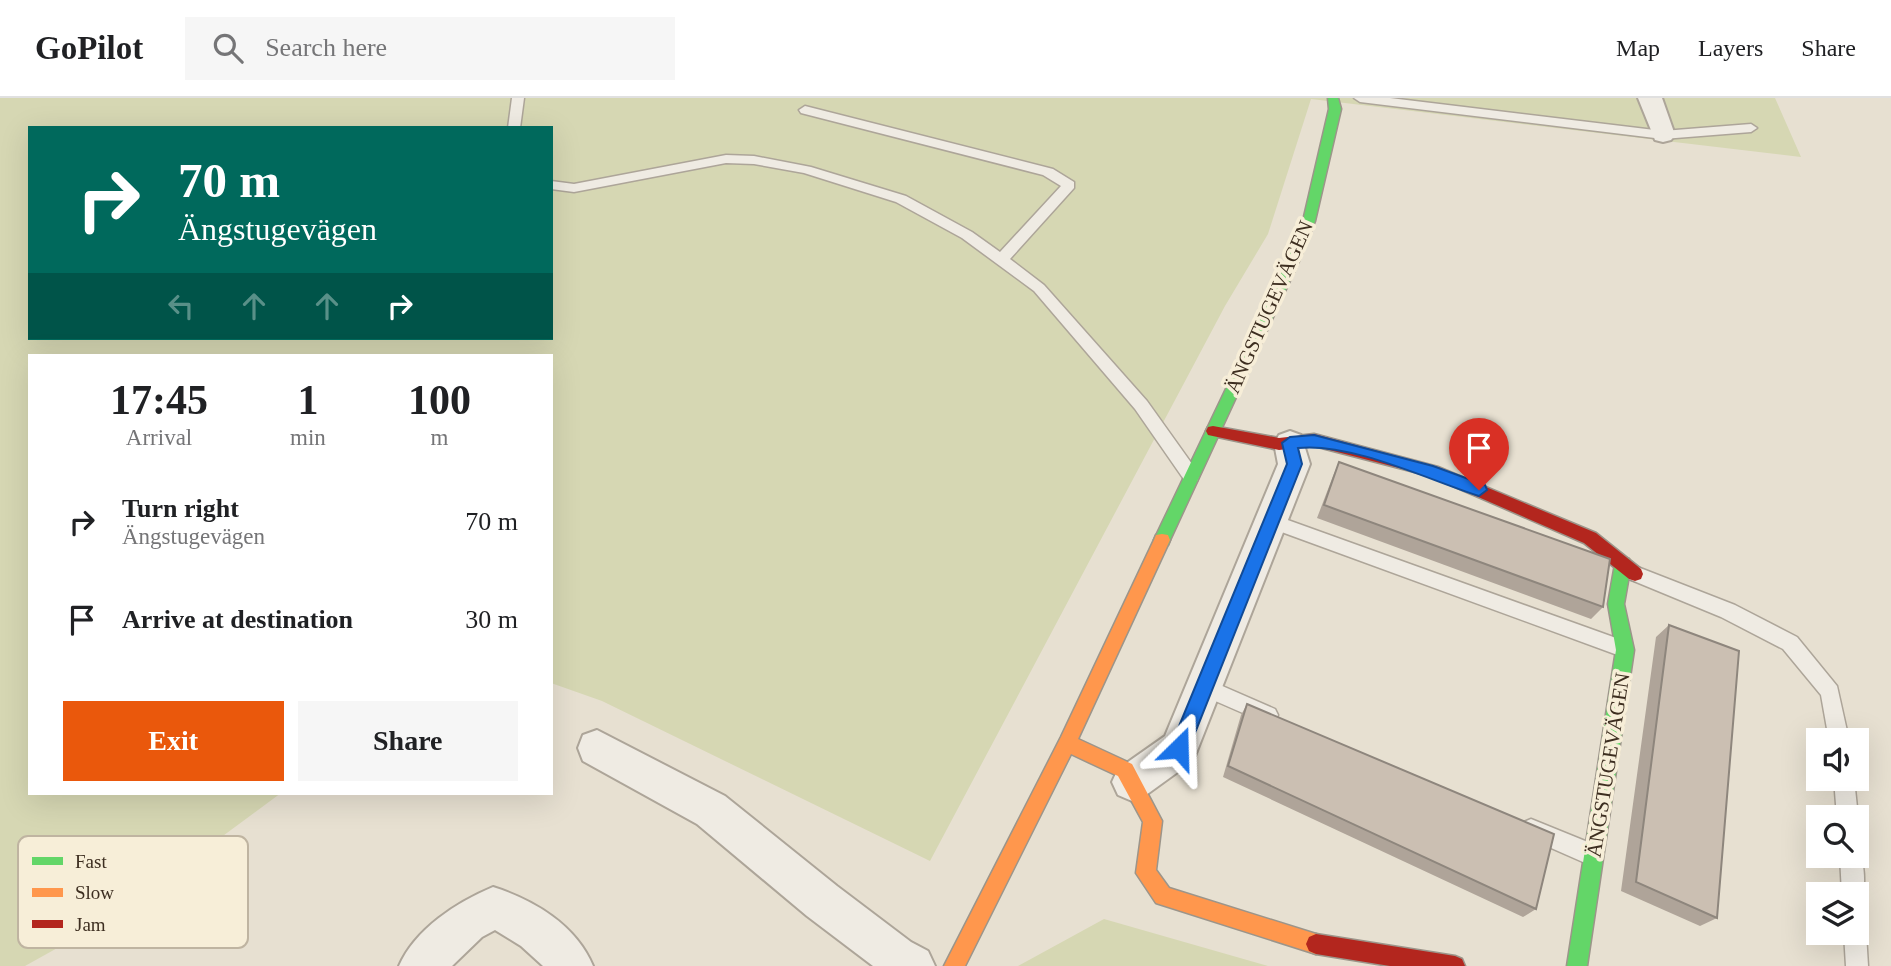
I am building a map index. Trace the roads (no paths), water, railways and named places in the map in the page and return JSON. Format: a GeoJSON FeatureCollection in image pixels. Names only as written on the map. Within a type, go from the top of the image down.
{"type":"FeatureCollection","features":[{"type":"Feature","properties":{"kind":"street","name":"ÄNGSTUGEVÄGEN"},"geometry":{"type":"LineString","coordinates":[[954,966],[1067,743],[1309,221],[1335,109],[1333,98]]}},
{"type":"Feature","properties":{"kind":"street"},"geometry":{"type":"LineString","coordinates":[[1650,98],[1663,135]]}},
{"type":"Feature","properties":{"kind":"street"},"geometry":{"type":"LineString","coordinates":[[1213,431],[1243,438],[1290,443],[1314,440],[1433,471],[1590,538],[1629,569]]}},
{"type":"Feature","properties":{"kind":"street"},"geometry":{"type":"LineString","coordinates":[[1132,782],[1179,748],[1294,464],[1290,443]]}},
{"type":"Feature","properties":{"kind":"street","name":"ÄNGSTUGEVÄGEN"},"geometry":{"type":"LineString","coordinates":[[1577,966],[1625,650],[1616,604],[1629,569]]}},
{"type":"Feature","properties":{"kind":"street"},"geometry":{"type":"LineString","coordinates":[[1067,743],[1125,769],[1153,821],[1146,873],[1163,896],[1303,942],[1455,966]]}},
{"type":"Feature","properties":{"kind":"street"},"geometry":{"type":"LineString","coordinates":[[597,748],[711,810],[822,901],[896,957],[913,966]]}},
{"type":"Feature","properties":{"kind":"street"},"geometry":{"type":"LineString","coordinates":[[421,966],[467,922],[493,908],[508,912],[559,949],[571,966]]}},
{"type":"Feature","properties":{"kind":"lane"},"geometry":{"type":"LineString","coordinates":[[514,126],[518,98]]}},
{"type":"Feature","properties":{"kind":"lane"},"geometry":{"type":"LineString","coordinates":[[1360,98],[1663,135],[1751,128]]}},
{"type":"Feature","properties":{"kind":"lane"},"geometry":{"type":"LineString","coordinates":[[1488,98],[1491,113]]}},
{"type":"Feature","properties":{"kind":"lane"},"geometry":{"type":"LineString","coordinates":[[805,110],[1048,172],[1069,185],[1001,260]]}},
{"type":"Feature","properties":{"kind":"lane"},"geometry":{"type":"LineString","coordinates":[[553,185],[574,188],[726,159],[754,160],[806,170],[901,200],[967,235],[1040,288],[1141,405],[1191,476]]}},
{"type":"Feature","properties":{"kind":"lane"},"geometry":{"type":"LineString","coordinates":[[1271,521],[1625,650]]}},
{"type":"Feature","properties":{"kind":"lane"},"geometry":{"type":"LineString","coordinates":[[1629,569],[1728,611],[1790,643],[1830,692],[1837,728]]}},
{"type":"Feature","properties":{"kind":"lane"},"geometry":{"type":"LineString","coordinates":[[1204,687],[1292,725]]}},
{"type":"Feature","properties":{"kind":"lane"},"geometry":{"type":"LineString","coordinates":[[1518,823],[1593,855]]}},
{"type":"Feature","properties":{"kind":"lane"},"geometry":{"type":"LineString","coordinates":[[1856,945],[1857,966]]}}]}
